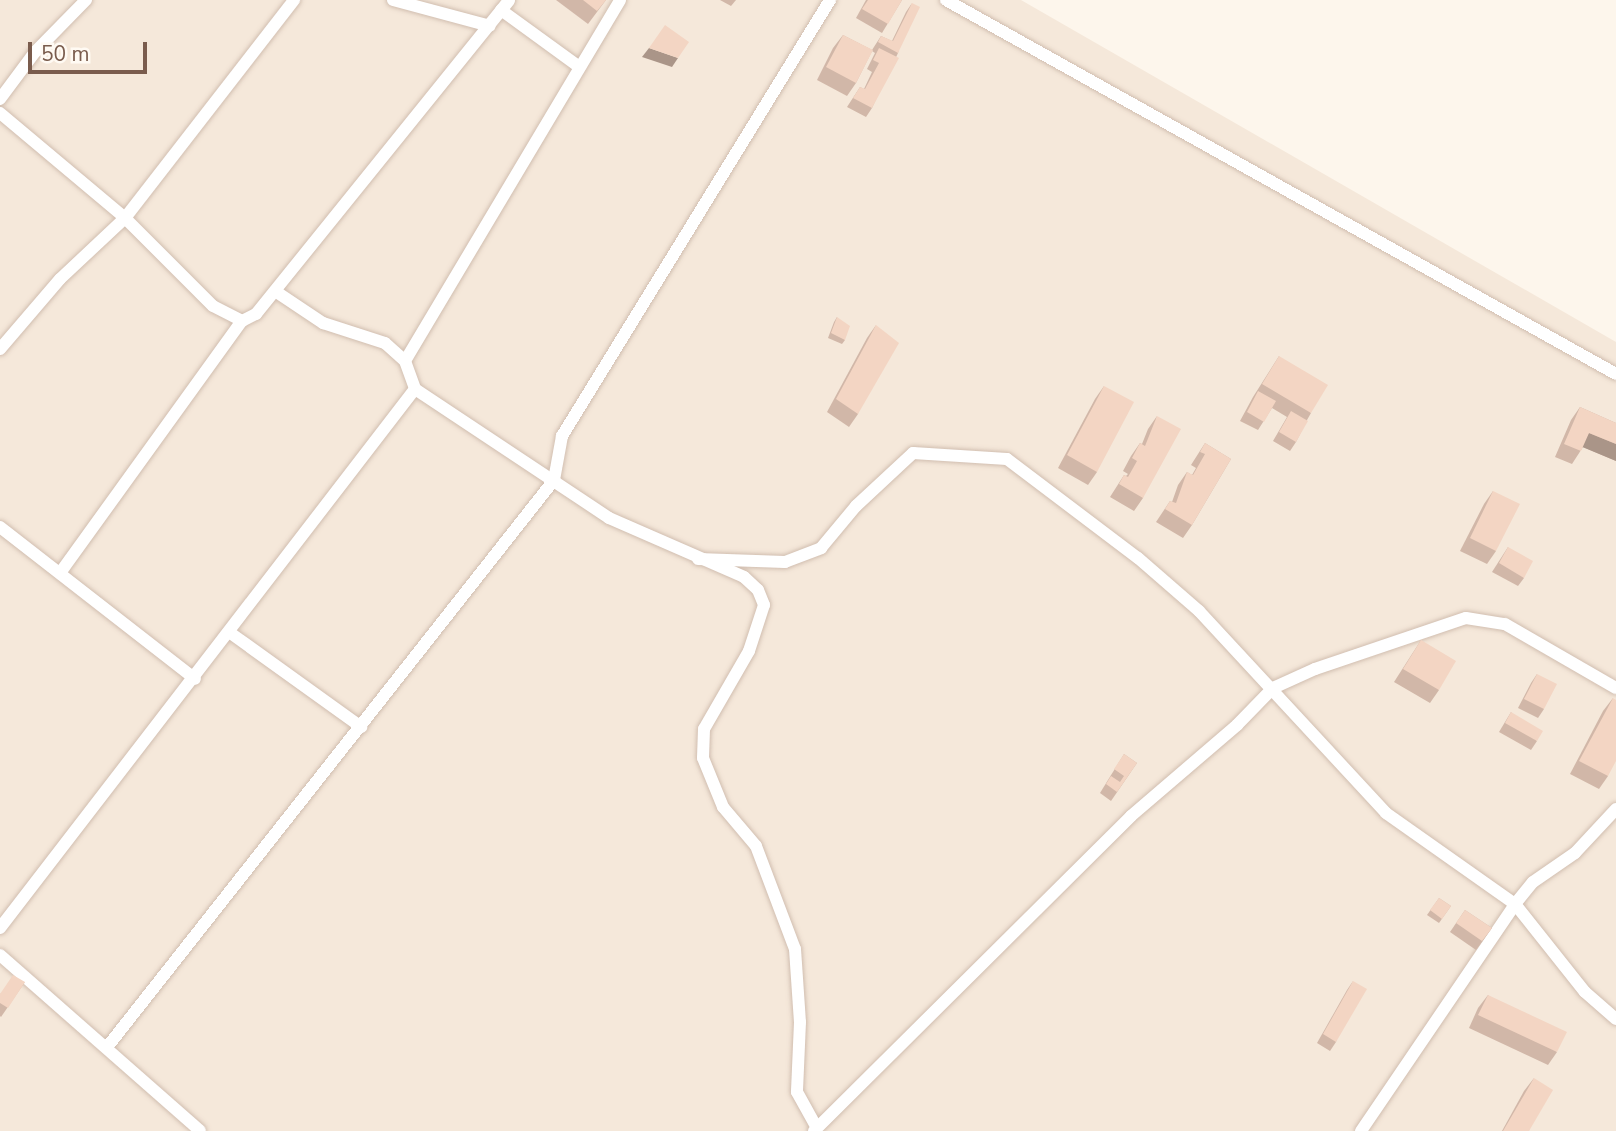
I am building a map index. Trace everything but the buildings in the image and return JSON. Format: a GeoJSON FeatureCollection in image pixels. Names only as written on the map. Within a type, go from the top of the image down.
{"type":"FeatureCollection","features":[{"type":"Feature","properties":{"kind":"street"},"geometry":{"type":"LineString","coordinates":[[0,99],[35,52],[86,0]]}},
{"type":"Feature","properties":{"kind":"street"},"geometry":{"type":"LineString","coordinates":[[0,349],[60,279],[125,218],[294,0]]}},
{"type":"Feature","properties":{"kind":"street"},"geometry":{"type":"LineString","coordinates":[[393,0],[489,26]]}},
{"type":"Feature","properties":{"kind":"street"},"geometry":{"type":"LineString","coordinates":[[405,361],[578,66],[620,0]]}},
{"type":"Feature","properties":{"kind":"street"},"geometry":{"type":"LineString","coordinates":[[108,1046],[554,480],[562,436],[830,0]]}},
{"type":"Feature","properties":{"kind":"street"},"geometry":{"type":"LineString","coordinates":[[946,0],[1616,374]]}},
{"type":"Feature","properties":{"kind":"street"},"geometry":{"type":"LineString","coordinates":[[60,573],[243,321],[256,314],[505,5],[578,66]]}},
{"type":"Feature","properties":{"kind":"street"},"geometry":{"type":"LineString","coordinates":[[0,113],[125,218],[213,306],[243,321]]}},
{"type":"Feature","properties":{"kind":"street"},"geometry":{"type":"LineString","coordinates":[[275,291],[323,323],[385,343],[405,361],[415,389],[609,518],[744,577],[764,605],[749,651],[704,729],[703,758],[723,807],[756,846],[795,949],[800,1022],[797,1091],[815,1129],[1131,816],[1237,725],[1273,688],[1315,668],[1466,618],[1505,624],[1616,688]]}},
{"type":"Feature","properties":{"kind":"street"},"geometry":{"type":"LineString","coordinates":[[0,928],[96,799],[195,679],[415,389]]}},
{"type":"Feature","properties":{"kind":"street"},"geometry":{"type":"LineString","coordinates":[[698,559],[785,562],[821,548],[856,506],[913,453],[1007,459],[1138,558],[1199,611],[1273,688],[1385,813],[1515,904],[1585,992],[1616,1019]]}},
{"type":"Feature","properties":{"kind":"street"},"geometry":{"type":"LineString","coordinates":[[0,527],[195,679]]}},
{"type":"Feature","properties":{"kind":"street"},"geometry":{"type":"LineString","coordinates":[[229,632],[361,727]]}},
{"type":"Feature","properties":{"kind":"street"},"geometry":{"type":"LineString","coordinates":[[1361,1131],[1515,904],[1533,882],[1575,853],[1616,809]]}},
{"type":"Feature","properties":{"kind":"street"},"geometry":{"type":"LineString","coordinates":[[3,960],[108,1046],[200,1131]]}},
{"type":"Feature","properties":{"kind":"shaded area"},"geometry":{"type":"Polygon","coordinates":[[[0,0],[1021,0],[1616,342],[1616,1131],[0,1131],[0,0]]]}}]}
